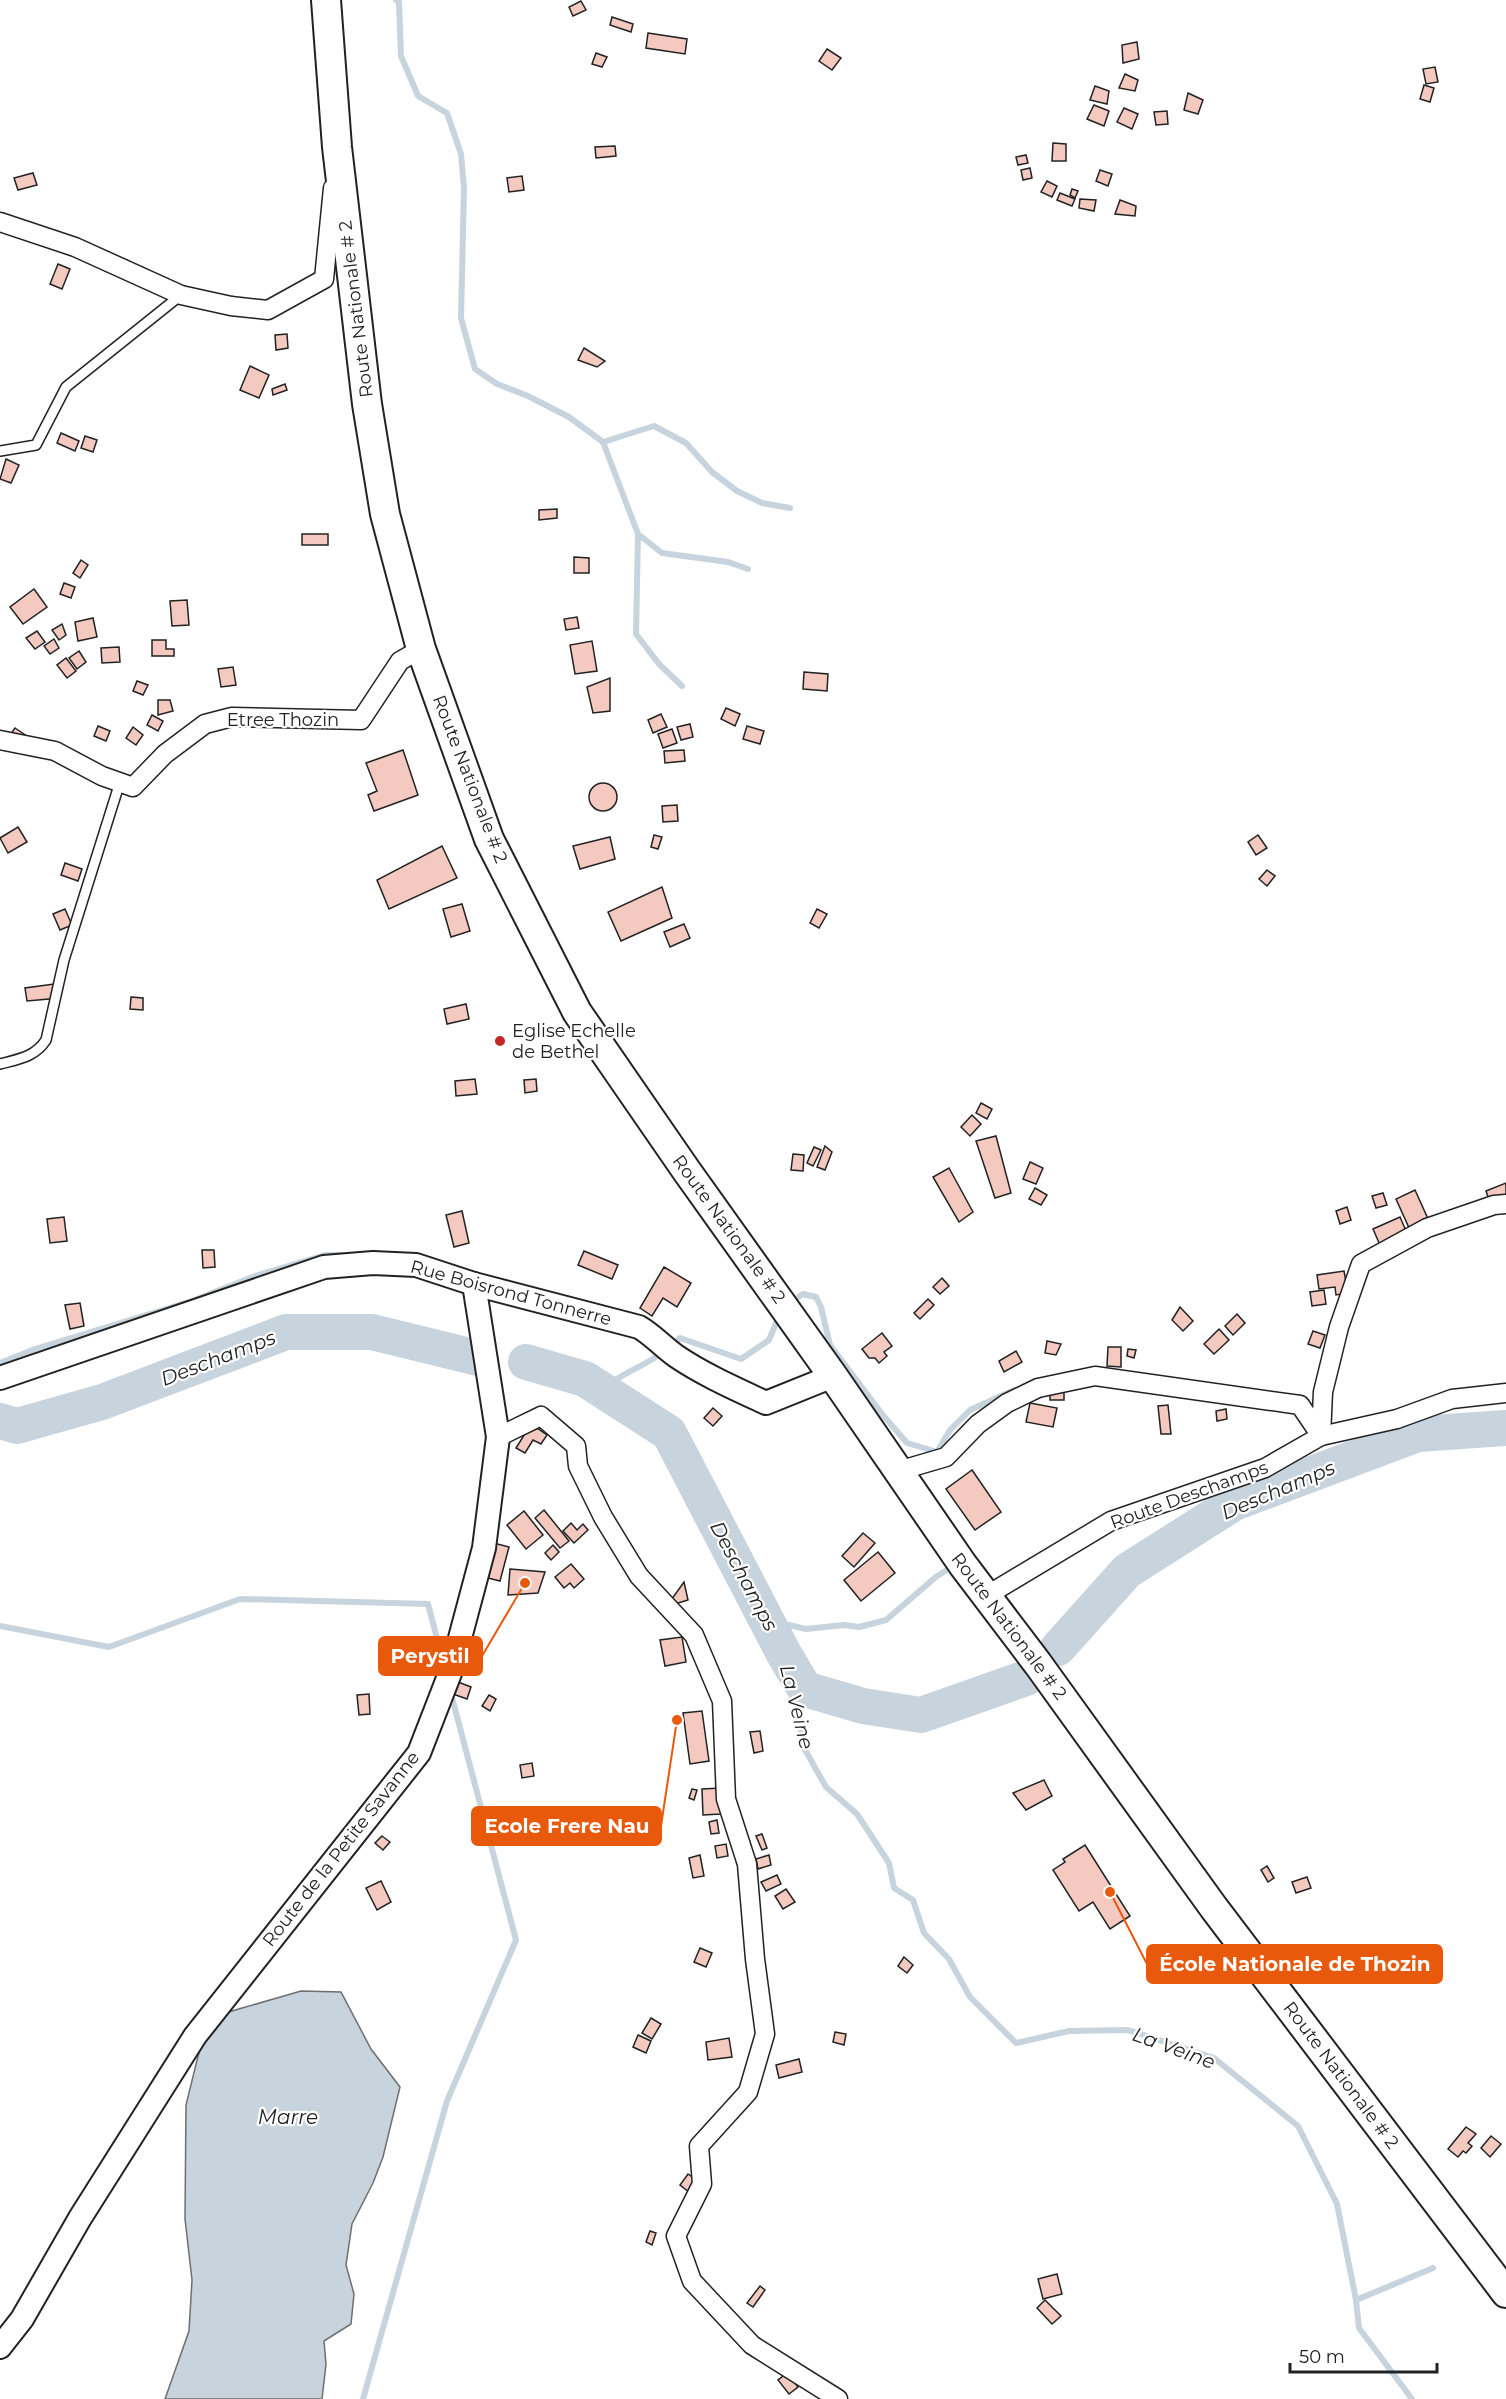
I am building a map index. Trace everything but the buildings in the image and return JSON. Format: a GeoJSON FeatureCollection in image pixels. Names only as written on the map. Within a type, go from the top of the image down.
{"type":"FeatureCollection","features":[{"type":"Feature","properties":{"kind":"main road","name":"Route Nationale # 2"},"geometry":{"type":"LineString","coordinates":[[326,0],[336,147],[367,404],[384,503],[421,649],[489,839],[577,1012],[986,1596],[1214,1908],[1506,2293]]}},
{"type":"Feature","properties":{"kind":"street"},"geometry":{"type":"LineString","coordinates":[[0,222],[75,247],[182,296],[231,306],[268,310],[324,279],[336,147]]}},
{"type":"Feature","properties":{"kind":"street","name":"Etree Thozin"},"geometry":{"type":"LineString","coordinates":[[120,782],[133,787],[165,754],[204,724],[232,717],[361,720],[400,661],[421,649]]}},
{"type":"Feature","properties":{"kind":"street"},"geometry":{"type":"LineString","coordinates":[[0,740],[56,751],[102,776],[120,782]]}},
{"type":"Feature","properties":{"kind":"street"},"geometry":{"type":"LineString","coordinates":[[1321,1436],[1323,1392],[1339,1327],[1361,1264],[1427,1228],[1494,1205],[1506,1204]]}},
{"type":"Feature","properties":{"kind":"street","name":"Rue Boisrond Tonnerre"},"geometry":{"type":"LineString","coordinates":[[2,1378],[324,1267],[387,1262],[416,1265],[474,1284],[639,1327],[675,1355],[731,1387],[766,1403],[833,1376]]}},
{"type":"Feature","properties":{"kind":"street","name":"Route de la Petite Savanne"},"geometry":{"type":"LineString","coordinates":[[0,2347],[22,2319],[80,2217],[195,2036],[419,1753],[452,1668],[484,1548],[498,1437],[474,1284]]}},
{"type":"Feature","properties":{"kind":"street"},"geometry":{"type":"LineString","coordinates":[[898,1471],[946,1457],[978,1424],[1007,1403],[1038,1388],[1095,1376],[1300,1405],[1321,1436]]}},
{"type":"Feature","properties":{"kind":"street","name":"Route Deschamps"},"geometry":{"type":"LineString","coordinates":[[986,1596],[1112,1521],[1266,1468],[1321,1436],[1398,1419],[1452,1400],[1506,1393]]}},
{"type":"Feature","properties":{"kind":"street"},"geometry":{"type":"LineString","coordinates":[[498,1437],[541,1416],[576,1446],[578,1466],[603,1517],[639,1576],[694,1635],[722,1701],[726,1799],[747,1864],[754,1959],[765,2034],[748,2092],[699,2146],[702,2184],[676,2236],[692,2281],[752,2345],[838,2399]]}},
{"type":"Feature","properties":{"kind":"lane"},"geometry":{"type":"LineString","coordinates":[[0,451],[36,445],[66,387],[182,296]]}},
{"type":"Feature","properties":{"kind":"lane"},"geometry":{"type":"LineString","coordinates":[[0,1064],[25,1058],[40,1049],[46,1040],[64,960],[120,782]]}},
{"type":"Feature","properties":{"kind":"water","name":"Marre"},"geometry":{"type":"Polygon","coordinates":[[[301,1991],[341,1992],[371,2049],[400,2087],[383,2157],[373,2183],[352,2224],[346,2265],[354,2294],[351,2324],[324,2341],[326,2364],[322,2399],[165,2399],[189,2331],[192,2280],[185,2219],[186,2105],[201,2044],[225,2013],[301,1991]]]}},
{"type":"Feature","properties":{"kind":"waterway"},"geometry":{"type":"LineString","coordinates":[[396,0],[399,2],[401,56],[418,96],[447,113],[461,154],[464,188],[461,318],[475,369],[497,384],[528,396],[569,417],[603,442],[638,534],[662,553],[728,562],[748,569]]}},
{"type":"Feature","properties":{"kind":"waterway"},"geometry":{"type":"LineString","coordinates":[[603,442],[654,426],[686,443],[712,472],[737,491],[762,503],[790,508]]}},
{"type":"Feature","properties":{"kind":"waterway"},"geometry":{"type":"LineString","coordinates":[[638,534],[636,634],[659,664],[682,686]]}},
{"type":"Feature","properties":{"kind":"waterway"},"geometry":{"type":"LineString","coordinates":[[0,1363],[35,1349],[192,1301],[255,1276],[325,1255],[342,1255]]}},
{"type":"Feature","properties":{"kind":"waterway"},"geometry":{"type":"LineString","coordinates":[[792,1301],[803,1294],[816,1297],[821,1307],[830,1345],[907,1443],[937,1452],[950,1430],[970,1410],[1014,1390]]}},
{"type":"Feature","properties":{"kind":"waterway"},"geometry":{"type":"LineString","coordinates":[[671,1346],[680,1338],[741,1359],[769,1340],[777,1321]]}},
{"type":"Feature","properties":{"kind":"waterway","name":"Deschamps"},"geometry":{"type":"LineString","coordinates":[[0,1421],[17,1426],[102,1402],[286,1332],[372,1332],[478,1358]]}},
{"type":"Feature","properties":{"kind":"waterway"},"geometry":{"type":"LineString","coordinates":[[602,1390],[616,1379],[663,1352]]}},
{"type":"Feature","properties":{"kind":"waterway","name":"Deschamps"},"geometry":{"type":"LineString","coordinates":[[526,1362],[585,1379],[669,1433],[784,1654],[805,1689],[863,1706],[921,1715],[1026,1678]]}},
{"type":"Feature","properties":{"kind":"waterway","name":"Deschamps"},"geometry":{"type":"LineString","coordinates":[[1058,1648],[1127,1571],[1234,1503],[1418,1434],[1506,1428]]}},
{"type":"Feature","properties":{"kind":"waterway"},"geometry":{"type":"LineString","coordinates":[[767,1620],[806,1629],[844,1625],[859,1627],[886,1620],[937,1576],[952,1567]]}},
{"type":"Feature","properties":{"kind":"waterway"},"geometry":{"type":"LineString","coordinates":[[0,1626],[109,1647],[240,1599],[428,1604],[444,1665]]}},
{"type":"Feature","properties":{"kind":"waterway","name":"La Veine"},"geometry":{"type":"LineString","coordinates":[[784,1654],[804,1748],[826,1787],[857,1814],[889,1863],[894,1888],[913,1900],[924,1933],[949,1959],[970,1997],[1016,2043],[1069,2031],[1128,2030],[1214,2058],[1298,2126],[1337,2204],[1356,2300],[1359,2328],[1412,2399]]}},
{"type":"Feature","properties":{"kind":"waterway"},"geometry":{"type":"LineString","coordinates":[[363,2399],[447,2101],[516,1940],[450,1690]]}},
{"type":"Feature","properties":{"kind":"waterway"},"geometry":{"type":"LineString","coordinates":[[1356,2300],[1433,2268]]}},
{"type":"Feature","properties":{"kind":"place","name":"Eglise Echelle de Bethel"},"geometry":{"type":"Point","coordinates":[500,1041]}},
{"type":"Feature","properties":{"kind":"place","name":"Perystil"},"geometry":{"type":"Point","coordinates":[525,1583]}},
{"type":"Feature","properties":{"kind":"place","name":"Ecole Frere Nau"},"geometry":{"type":"Point","coordinates":[677,1720]}},
{"type":"Feature","properties":{"kind":"place","name":"École Nationale de Thozin"},"geometry":{"type":"Point","coordinates":[1110,1892]}}]}
